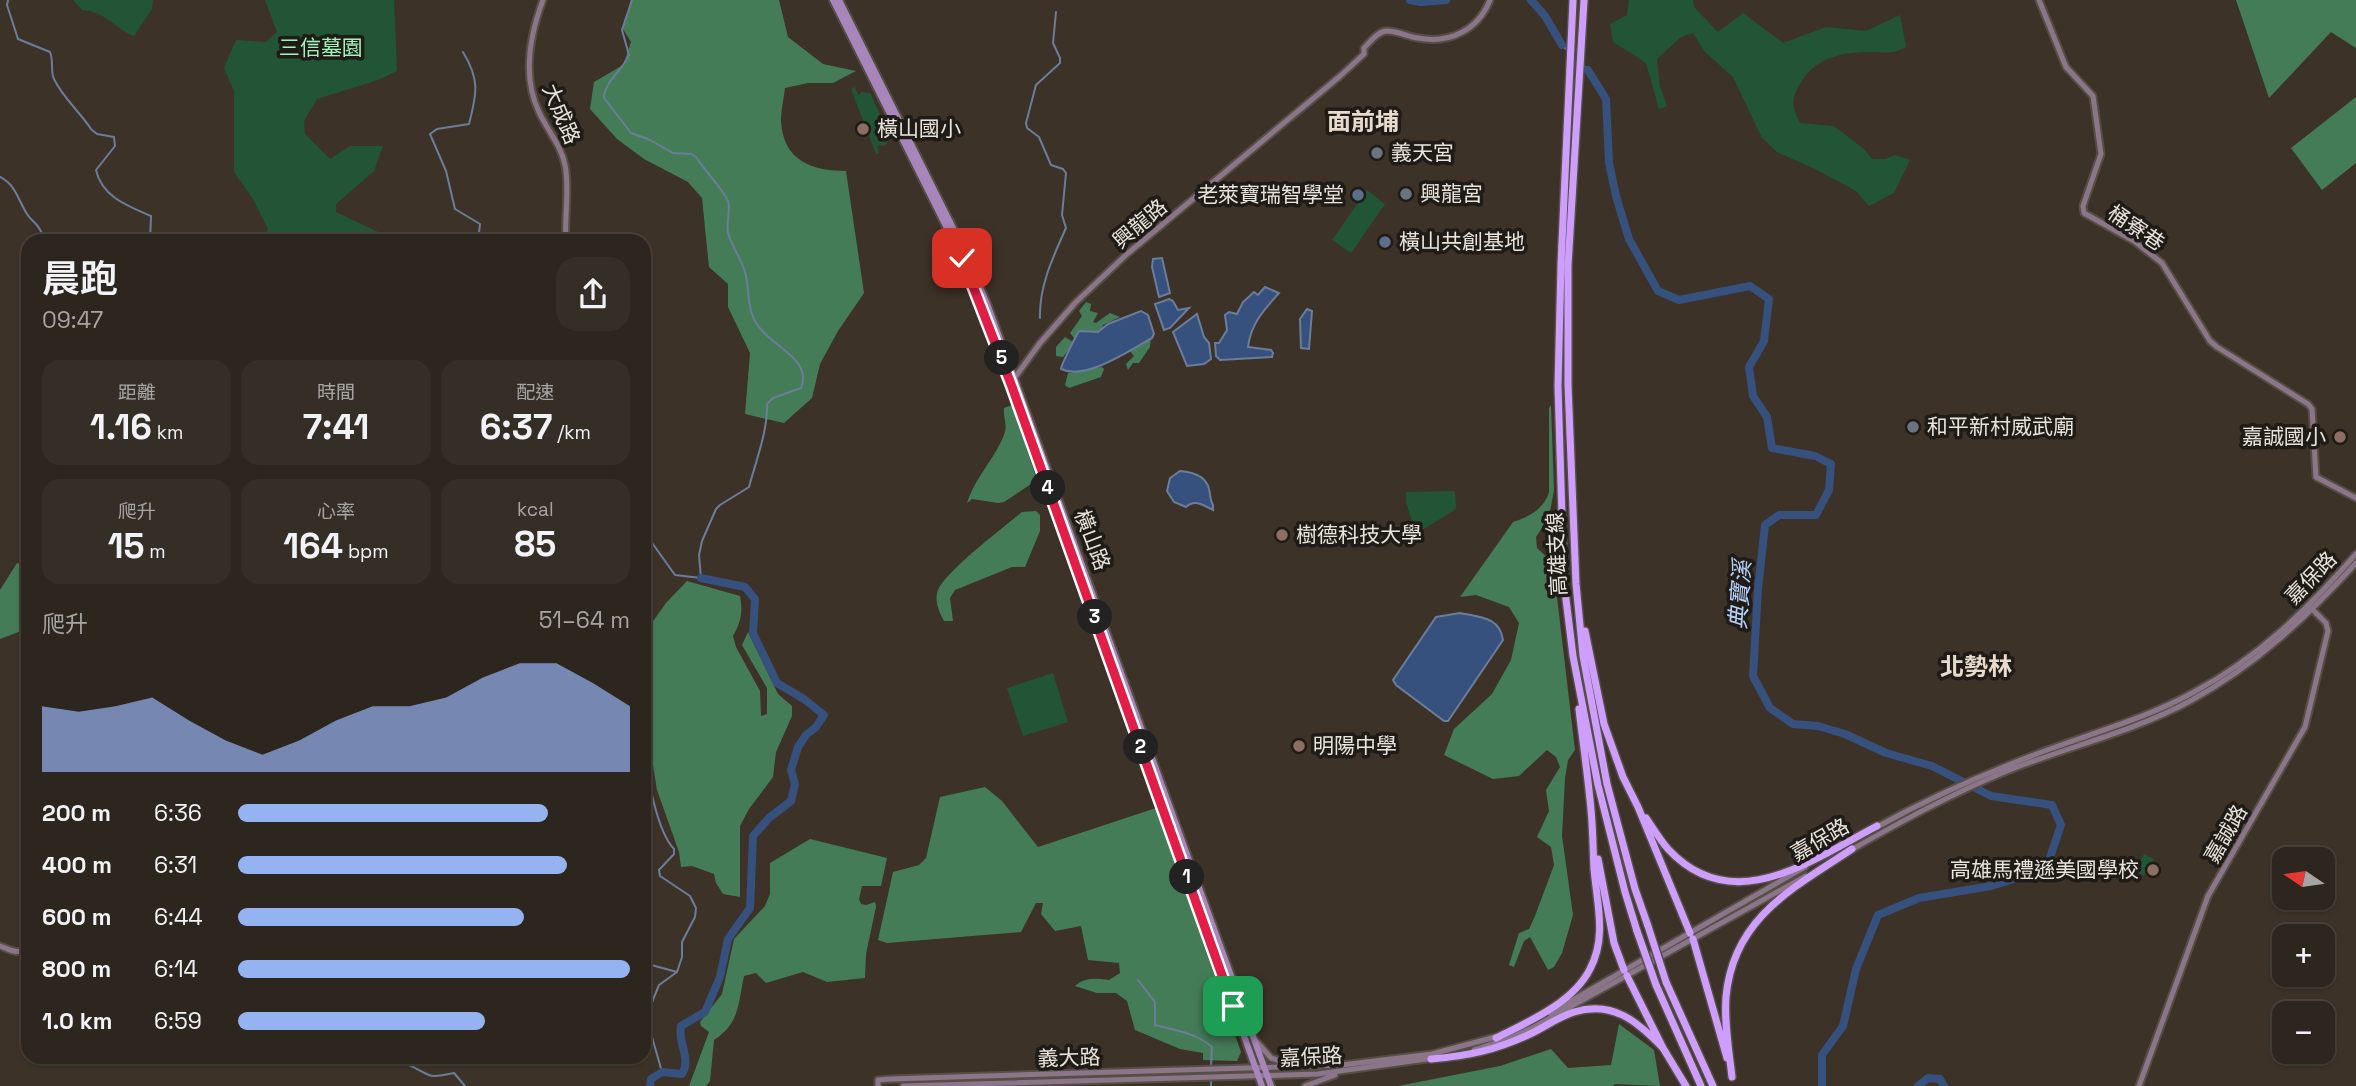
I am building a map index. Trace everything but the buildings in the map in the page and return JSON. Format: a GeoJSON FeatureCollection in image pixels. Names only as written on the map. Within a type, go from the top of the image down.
{"type":"FeatureCollection","features":[{"type":"Feature","properties":{"kind":"highway","name":"高雄支線"},"geometry":{"type":"LineString","coordinates":[[1573,0],[1564,173],[1558,386],[1564,583],[1598,785],[1625,892],[1656,985],[1701,1086]]}},
{"type":"Feature","properties":{"kind":"highway","name":"高雄支線"},"geometry":{"type":"LineString","coordinates":[[1584,0],[1568,266],[1568,385],[1577,598],[1583,656],[1607,784],[1635,888],[1666,982],[1713,1086]]}},
{"type":"Feature","properties":{"kind":"highway"},"geometry":{"type":"LineString","coordinates":[[1577,598],[1604,724],[1623,778],[1638,807],[1692,936],[1734,1086]]}},
{"type":"Feature","properties":{"kind":"highway"},"geometry":{"type":"LineString","coordinates":[[1496,1038],[1572,992],[1590,970],[1596,954],[1600,928],[1592,824],[1571,635]]}},
{"type":"Feature","properties":{"kind":"highway"},"geometry":{"type":"LineString","coordinates":[[1638,807],[1667,848],[1686,864],[1713,878],[1740,883],[1769,879],[1787,873],[1877,826]]}},
{"type":"Feature","properties":{"kind":"highway"},"geometry":{"type":"LineString","coordinates":[[1592,824],[1616,951],[1663,1048],[1686,1086]]}},
{"type":"Feature","properties":{"kind":"highway"},"geometry":{"type":"LineString","coordinates":[[1732,1077],[1726,997],[1733,963],[1746,936],[1780,897],[1852,849]]}},
{"type":"Feature","properties":{"kind":"highway"},"geometry":{"type":"LineString","coordinates":[[1431,1059],[1468,1056],[1492,1050],[1532,1034],[1563,1017],[1590,1010],[1612,1011],[1632,1019],[1663,1048]]}},
{"type":"Feature","properties":{"kind":"main road","name":"橫山路"},"geometry":{"type":"LineString","coordinates":[[833,0],[962,258],[1013,381],[1262,1086]]}},
{"type":"Feature","properties":{"kind":"main road","name":"橫山路"},"geometry":{"type":"LineString","coordinates":[[839,0],[967,256],[1271,1086]]}},
{"type":"Feature","properties":{"kind":"street","name":"大成路"},"geometry":{"type":"LineString","coordinates":[[543,0],[536,20],[529,77],[538,111],[564,161],[566,234]]}},
{"type":"Feature","properties":{"kind":"street","name":"興龍路"},"geometry":{"type":"LineString","coordinates":[[1013,381],[1040,343],[1074,303],[1203,189],[1339,77],[1364,54],[1364,48],[1379,34],[1388,31],[1420,39],[1446,40],[1477,21],[1490,0]]}},
{"type":"Feature","properties":{"kind":"street","name":"桶寮巷"},"geometry":{"type":"LineString","coordinates":[[2039,0],[2066,67],[2093,96],[2101,154],[2083,206],[2084,212],[2134,242],[2162,263],[2210,341],[2217,347],[2308,404],[2312,409],[2316,477],[2356,498]]}},
{"type":"Feature","properties":{"kind":"street","name":"嘉保路"},"geometry":{"type":"LineString","coordinates":[[2311,607],[2356,554]]}},
{"type":"Feature","properties":{"kind":"street","name":"嘉保路"},"geometry":{"type":"LineString","coordinates":[[1692,936],[1877,826],[1980,779],[2131,726],[2189,701],[2256,658],[2356,562]]}},
{"type":"Feature","properties":{"kind":"street","name":"嘉誠路"},"geometry":{"type":"LineString","coordinates":[[2139,1086],[2208,896],[2305,727],[2328,631],[2326,623],[2311,607]]}},
{"type":"Feature","properties":{"kind":"street","name":"嘉保路"},"geometry":{"type":"LineString","coordinates":[[1254,1068],[1342,1065],[1432,1054],[1496,1038],[1545,1016],[1625,973],[1950,793]]}},
{"type":"Feature","properties":{"kind":"street"},"geometry":{"type":"LineString","coordinates":[[0,946],[21,952]]}},
{"type":"Feature","properties":{"kind":"street","name":"嘉保路"},"geometry":{"type":"LineString","coordinates":[[1258,1075],[1346,1072],[1478,1049],[1543,1023],[1625,973]]}},
{"type":"Feature","properties":{"kind":"street"},"geometry":{"type":"LineString","coordinates":[[1251,1030],[1259,1046],[1271,1058],[1307,1066]]}},
{"type":"Feature","properties":{"kind":"street","name":"義大路"},"geometry":{"type":"LineString","coordinates":[[878,1086],[878,1080],[884,1083],[1254,1068]]}},
{"type":"Feature","properties":{"kind":"street"},"geometry":{"type":"LineString","coordinates":[[1306,1086],[1346,1072]]}},
{"type":"Feature","properties":{"kind":"street","name":"義大路"},"geometry":{"type":"LineString","coordinates":[[903,1086],[1258,1075]]}},
{"type":"Feature","properties":{"kind":"green space"},"geometry":{"type":"Polygon","coordinates":[[[73,0],[153,0],[152,9],[134,36],[104,17],[82,10],[73,0]]]}},
{"type":"Feature","properties":{"kind":"green space","name":"三信墓園"},"geometry":{"type":"Polygon","coordinates":[[[265,0],[394,0],[397,71],[378,80],[317,99],[304,121],[305,134],[330,159],[350,146],[383,146],[374,171],[336,204],[336,212],[382,234],[265,234],[268,229],[253,199],[234,172],[234,91],[224,68],[236,40],[266,42],[277,32],[265,0]]]}},
{"type":"Feature","properties":{"kind":"green space"},"geometry":{"type":"Polygon","coordinates":[[[631,0],[779,0],[788,37],[823,64],[856,71],[833,83],[808,83],[785,88],[781,121],[787,145],[793,154],[801,161],[821,169],[846,171],[864,293],[820,364],[812,398],[784,423],[745,414],[750,353],[728,307],[728,284],[709,267],[702,198],[688,182],[644,159],[617,139],[590,109],[594,82],[623,65],[631,42],[623,29],[631,0]]]}},
{"type":"Feature","properties":{"kind":"green space"},"geometry":{"type":"Polygon","coordinates":[[[1629,0],[1693,0],[1694,7],[1718,32],[1743,13],[1783,43],[1826,27],[1866,31],[1900,15],[1906,47],[1892,52],[1849,53],[1830,58],[1807,74],[1795,93],[1793,102],[1800,123],[1834,126],[1864,149],[1872,159],[1885,159],[1895,155],[1910,160],[1894,193],[1869,206],[1856,191],[1777,152],[1762,138],[1733,77],[1705,52],[1693,33],[1681,37],[1657,59],[1660,87],[1667,106],[1659,109],[1646,63],[1613,42],[1610,24],[1627,15],[1629,0]]]}},
{"type":"Feature","properties":{"kind":"green space"},"geometry":{"type":"Polygon","coordinates":[[[2236,0],[2356,0],[2356,48],[2331,32],[2269,98],[2236,0]]]}},
{"type":"Feature","properties":{"kind":"green space"},"geometry":{"type":"Polygon","coordinates":[[[855,87],[858,95],[862,92],[870,93],[890,137],[886,145],[877,146],[879,153],[876,154],[851,89],[855,87]]]}},
{"type":"Feature","properties":{"kind":"green space"},"geometry":{"type":"Polygon","coordinates":[[[2356,97],[2356,163],[2322,190],[2291,148],[2356,97]]]}},
{"type":"Feature","properties":{"kind":"green space"},"geometry":{"type":"Polygon","coordinates":[[[1367,190],[1385,204],[1351,253],[1332,240],[1367,190]]]}},
{"type":"Feature","properties":{"kind":"green space"},"geometry":{"type":"Polygon","coordinates":[[[1086,302],[1091,304],[1090,311],[1098,313],[1093,322],[1096,323],[1110,313],[1120,317],[1103,325],[1095,334],[1082,331],[1075,339],[1070,333],[1082,316],[1079,311],[1086,302]]]}},
{"type":"Feature","properties":{"kind":"green space"},"geometry":{"type":"Polygon","coordinates":[[[1151,336],[1150,347],[1139,363],[1133,363],[1128,370],[1126,364],[1134,356],[1129,350],[1151,336]]]}},
{"type":"Feature","properties":{"kind":"green space"},"geometry":{"type":"Polygon","coordinates":[[[1065,337],[1075,343],[1074,350],[1070,348],[1063,357],[1056,356],[1056,347],[1065,337]]]}},
{"type":"Feature","properties":{"kind":"green space"},"geometry":{"type":"Polygon","coordinates":[[[1102,367],[1104,369],[1101,377],[1069,388],[1065,385],[1068,373],[1102,367]]]}},
{"type":"Feature","properties":{"kind":"green space"},"geometry":{"type":"Polygon","coordinates":[[[1012,405],[1037,480],[1004,502],[972,499],[967,503],[1004,435],[1004,408],[1012,405]]]}},
{"type":"Feature","properties":{"kind":"green space"},"geometry":{"type":"Polygon","coordinates":[[[1551,405],[1554,490],[1549,517],[1536,537],[1537,548],[1553,563],[1575,750],[1568,760],[1565,778],[1562,836],[1573,915],[1562,953],[1554,967],[1548,970],[1530,937],[1524,941],[1514,967],[1509,965],[1519,933],[1529,929],[1554,865],[1551,847],[1537,837],[1549,811],[1546,790],[1560,767],[1556,757],[1547,750],[1519,776],[1493,779],[1444,755],[1454,729],[1492,694],[1511,660],[1519,623],[1509,607],[1476,595],[1460,597],[1513,522],[1535,512],[1547,498],[1551,405]]]}},
{"type":"Feature","properties":{"kind":"green space"},"geometry":{"type":"Polygon","coordinates":[[[1455,491],[1456,509],[1416,534],[1406,502],[1406,492],[1455,491]]]}},
{"type":"Feature","properties":{"kind":"green space"},"geometry":{"type":"Polygon","coordinates":[[[1036,511],[1040,515],[1040,531],[1025,567],[1012,567],[955,590],[950,598],[953,621],[944,621],[937,598],[943,582],[1022,512],[1036,511]]]}},
{"type":"Feature","properties":{"kind":"green space"},"geometry":{"type":"Polygon","coordinates":[[[17,563],[21,564],[21,631],[0,639],[0,590],[17,563]]]}},
{"type":"Feature","properties":{"kind":"green space"},"geometry":{"type":"Polygon","coordinates":[[[687,581],[740,596],[741,617],[733,636],[736,647],[760,691],[761,716],[767,714],[767,688],[742,645],[748,632],[778,694],[792,706],[792,716],[776,752],[773,777],[740,826],[740,897],[723,894],[714,874],[692,866],[681,867],[679,852],[657,790],[651,753],[651,624],[687,581]]]}},
{"type":"Feature","properties":{"kind":"green space"},"geometry":{"type":"Polygon","coordinates":[[[1053,673],[1068,722],[1023,736],[1007,688],[1053,673]]]}},
{"type":"Feature","properties":{"kind":"green space"},"geometry":{"type":"Polygon","coordinates":[[[985,787],[1002,801],[1038,847],[1156,808],[1241,1052],[1237,1061],[1203,1060],[1203,1053],[1180,1049],[1135,1030],[1127,1001],[1116,993],[1097,993],[1075,986],[1087,980],[1109,980],[1120,973],[1119,963],[1088,960],[1081,926],[1055,931],[1041,914],[1043,903],[1036,903],[1021,932],[887,943],[878,940],[893,872],[919,865],[926,858],[940,797],[985,787]]]}},
{"type":"Feature","properties":{"kind":"green space"},"geometry":{"type":"Polygon","coordinates":[[[810,839],[887,858],[881,886],[862,886],[859,899],[861,904],[866,905],[875,902],[876,907],[866,954],[865,978],[827,982],[803,972],[766,983],[756,973],[744,976],[733,1020],[723,1034],[714,1040],[710,1081],[706,1086],[689,1086],[709,1032],[700,1022],[722,994],[734,939],[765,906],[770,894],[770,863],[810,839]]]}},
{"type":"Feature","properties":{"kind":"green space"},"geometry":{"type":"Polygon","coordinates":[[[2144,854],[2154,859],[2144,876],[2135,871],[2144,854]]]}},
{"type":"Feature","properties":{"kind":"green space"},"geometry":{"type":"Polygon","coordinates":[[[1619,1024],[1654,1050],[1660,1086],[1398,1086],[1500,1066],[1551,1049],[1568,1068],[1611,1065],[1619,1024]]]}},
{"type":"Feature","properties":{"kind":"water"},"geometry":{"type":"Polygon","coordinates":[[[1162,258],[1170,293],[1159,297],[1152,267],[1153,259],[1162,258]]]}},
{"type":"Feature","properties":{"kind":"water"},"geometry":{"type":"Polygon","coordinates":[[[1265,287],[1279,293],[1255,324],[1248,347],[1271,350],[1272,357],[1220,360],[1216,356],[1215,343],[1219,343],[1227,330],[1225,315],[1229,312],[1237,314],[1243,302],[1254,292],[1258,295],[1265,287]]]}},
{"type":"Feature","properties":{"kind":"water"},"geometry":{"type":"Polygon","coordinates":[[[1169,299],[1178,310],[1189,308],[1170,328],[1164,330],[1155,304],[1169,299]]]}},
{"type":"Feature","properties":{"kind":"water"},"geometry":{"type":"Polygon","coordinates":[[[1307,309],[1312,311],[1309,349],[1301,348],[1300,319],[1307,309]]]}},
{"type":"Feature","properties":{"kind":"water"},"geometry":{"type":"Polygon","coordinates":[[[1141,311],[1148,315],[1154,334],[1152,338],[1095,368],[1071,372],[1061,369],[1079,331],[1098,332],[1108,324],[1141,311]]]}},
{"type":"Feature","properties":{"kind":"water"},"geometry":{"type":"Polygon","coordinates":[[[1197,314],[1204,337],[1209,343],[1211,359],[1204,364],[1187,366],[1173,332],[1197,314]]]}},
{"type":"Feature","properties":{"kind":"water"},"geometry":{"type":"Polygon","coordinates":[[[1180,471],[1194,473],[1205,480],[1213,510],[1199,504],[1193,503],[1186,507],[1174,502],[1167,491],[1170,478],[1180,471]]]}},
{"type":"Feature","properties":{"kind":"water"},"geometry":{"type":"Polygon","coordinates":[[[1460,613],[1493,622],[1501,632],[1503,640],[1448,721],[1444,721],[1393,680],[1436,617],[1460,613]]]}},
{"type":"Feature","properties":{"kind":"waterway"},"geometry":{"type":"LineString","coordinates":[[8,0],[7,5],[18,39],[50,52],[53,76],[62,92],[91,129],[97,134],[114,137],[115,146],[96,170],[99,179],[117,199],[151,216],[150,234]]}},
{"type":"Feature","properties":{"kind":"waterway"},"geometry":{"type":"LineString","coordinates":[[632,0],[622,30],[629,55],[610,81],[604,98],[631,133],[673,153],[696,157],[722,191],[729,204],[728,232],[745,272],[752,314],[766,334],[794,359],[803,377],[801,388],[773,398],[767,404],[764,435],[749,487],[716,509],[702,541],[699,555],[701,578],[675,575],[651,541]]}},
{"type":"Feature","properties":{"kind":"waterway","name":"典寶溪"},"geometry":{"type":"LineString","coordinates":[[1410,0],[1446,0]]}},
{"type":"Feature","properties":{"kind":"waterway","name":"典寶溪"},"geometry":{"type":"LineString","coordinates":[[1531,0],[1545,16],[1562,45]]}},
{"type":"Feature","properties":{"kind":"waterway"},"geometry":{"type":"LineString","coordinates":[[1040,318],[1044,283],[1066,228],[1062,215],[1066,173],[1063,169],[1051,165],[1039,137],[1027,128],[1026,123],[1036,85],[1060,63],[1053,43],[1056,12]]}},
{"type":"Feature","properties":{"kind":"waterway","name":"典寶溪"},"geometry":{"type":"LineString","coordinates":[[1562,45],[1569,52]]}},
{"type":"Feature","properties":{"kind":"waterway"},"geometry":{"type":"LineString","coordinates":[[463,52],[472,71],[475,87],[469,124],[437,129],[430,134],[446,171],[455,209],[480,224],[479,234]]}},
{"type":"Feature","properties":{"kind":"waterway","name":"典寶溪"},"geometry":{"type":"LineString","coordinates":[[1583,65],[1588,70]]}},
{"type":"Feature","properties":{"kind":"waterway","name":"典寶溪"},"geometry":{"type":"LineString","coordinates":[[1588,70],[1606,99],[1609,163],[1629,239],[1658,291],[1679,300],[1750,286],[1769,299],[1764,341],[1749,367],[1753,396],[1767,417],[1772,448],[1815,456],[1831,464],[1829,490],[1816,515],[1779,515],[1765,525],[1753,676],[1770,708],[1793,724],[1818,726],[1845,734],[1886,753],[1932,766],[1991,796],[2052,805],[2061,825],[2046,869],[1991,886],[1919,898],[1878,915],[1856,969],[1843,1026],[1822,1055],[1822,1086]]}},
{"type":"Feature","properties":{"kind":"waterway"},"geometry":{"type":"LineString","coordinates":[[0,177],[13,189],[42,234]]}},
{"type":"Feature","properties":{"kind":"waterway"},"geometry":{"type":"LineString","coordinates":[[650,1086],[651,1079],[662,1072],[682,1074],[685,1068],[681,1026],[705,1012],[720,977],[728,939],[750,908],[753,836],[769,818],[791,801],[795,784],[791,770],[798,747],[824,715],[777,683],[753,633],[755,599],[745,587],[701,578]]}},
{"type":"Feature","properties":{"kind":"waterway"},"geometry":{"type":"LineString","coordinates":[[651,788],[662,829],[674,849],[674,854],[659,870],[660,876],[690,896],[696,908],[695,917],[682,942],[682,957],[677,972],[659,985],[651,1005]]}},
{"type":"Feature","properties":{"kind":"waterway"},"geometry":{"type":"LineString","coordinates":[[651,965],[677,972]]}},
{"type":"Feature","properties":{"kind":"waterway"},"geometry":{"type":"LineString","coordinates":[[1138,980],[1155,1002],[1155,1025],[1206,1042],[1212,1047],[1211,1066]]}},
{"type":"Feature","properties":{"kind":"waterway"},"geometry":{"type":"LineString","coordinates":[[651,1034],[662,1072]]}},
{"type":"Feature","properties":{"kind":"waterway"},"geometry":{"type":"LineString","coordinates":[[406,1064],[430,1075],[454,1073],[465,1086]]}},
{"type":"Feature","properties":{"kind":"waterway"},"geometry":{"type":"LineString","coordinates":[[1211,1071],[1211,1086]]}},
{"type":"Feature","properties":{"kind":"waterway","name":"典寶溪"},"geometry":{"type":"LineString","coordinates":[[1918,1086],[1928,1078],[1940,1079],[1944,1086]]}},
{"type":"Feature","properties":{"kind":"place","name":"橫山國小"},"geometry":{"type":"Point","coordinates":[863,129]}},
{"type":"Feature","properties":{"kind":"place","name":"義天宮"},"geometry":{"type":"Point","coordinates":[1377,153]}},
{"type":"Feature","properties":{"kind":"place","name":"興龍宮"},"geometry":{"type":"Point","coordinates":[1406,194]}},
{"type":"Feature","properties":{"kind":"place","name":"老萊寶瑞智學堂"},"geometry":{"type":"Point","coordinates":[1358,195]}},
{"type":"Feature","properties":{"kind":"place","name":"橫山共創基地"},"geometry":{"type":"Point","coordinates":[1385,242]}},
{"type":"Feature","properties":{"kind":"place","name":"和平新村威武廟"},"geometry":{"type":"Point","coordinates":[1913,427]}},
{"type":"Feature","properties":{"kind":"place","name":"嘉誠國小"},"geometry":{"type":"Point","coordinates":[2340,437]}},
{"type":"Feature","properties":{"kind":"place","name":"樹德科技大學"},"geometry":{"type":"Point","coordinates":[1282,535]}},
{"type":"Feature","properties":{"kind":"place","name":"明陽中學"},"geometry":{"type":"Point","coordinates":[1299,746]}},
{"type":"Feature","properties":{"kind":"place","name":"高雄馬禮遜美國學校"},"geometry":{"type":"Point","coordinates":[2153,870]}},
{"type":"Feature","properties":{"kind":"district","name":"面前埔"},"geometry":{"type":"Point","coordinates":[1363,122]}},
{"type":"Feature","properties":{"kind":"district","name":"北勢林"},"geometry":{"type":"Point","coordinates":[1976,667]}},
{"type":"Feature","properties":{"kind":"route"},"geometry":{"type":"LineString","coordinates":[[962,258],[1011,384],[1233,1006]]}}]}
